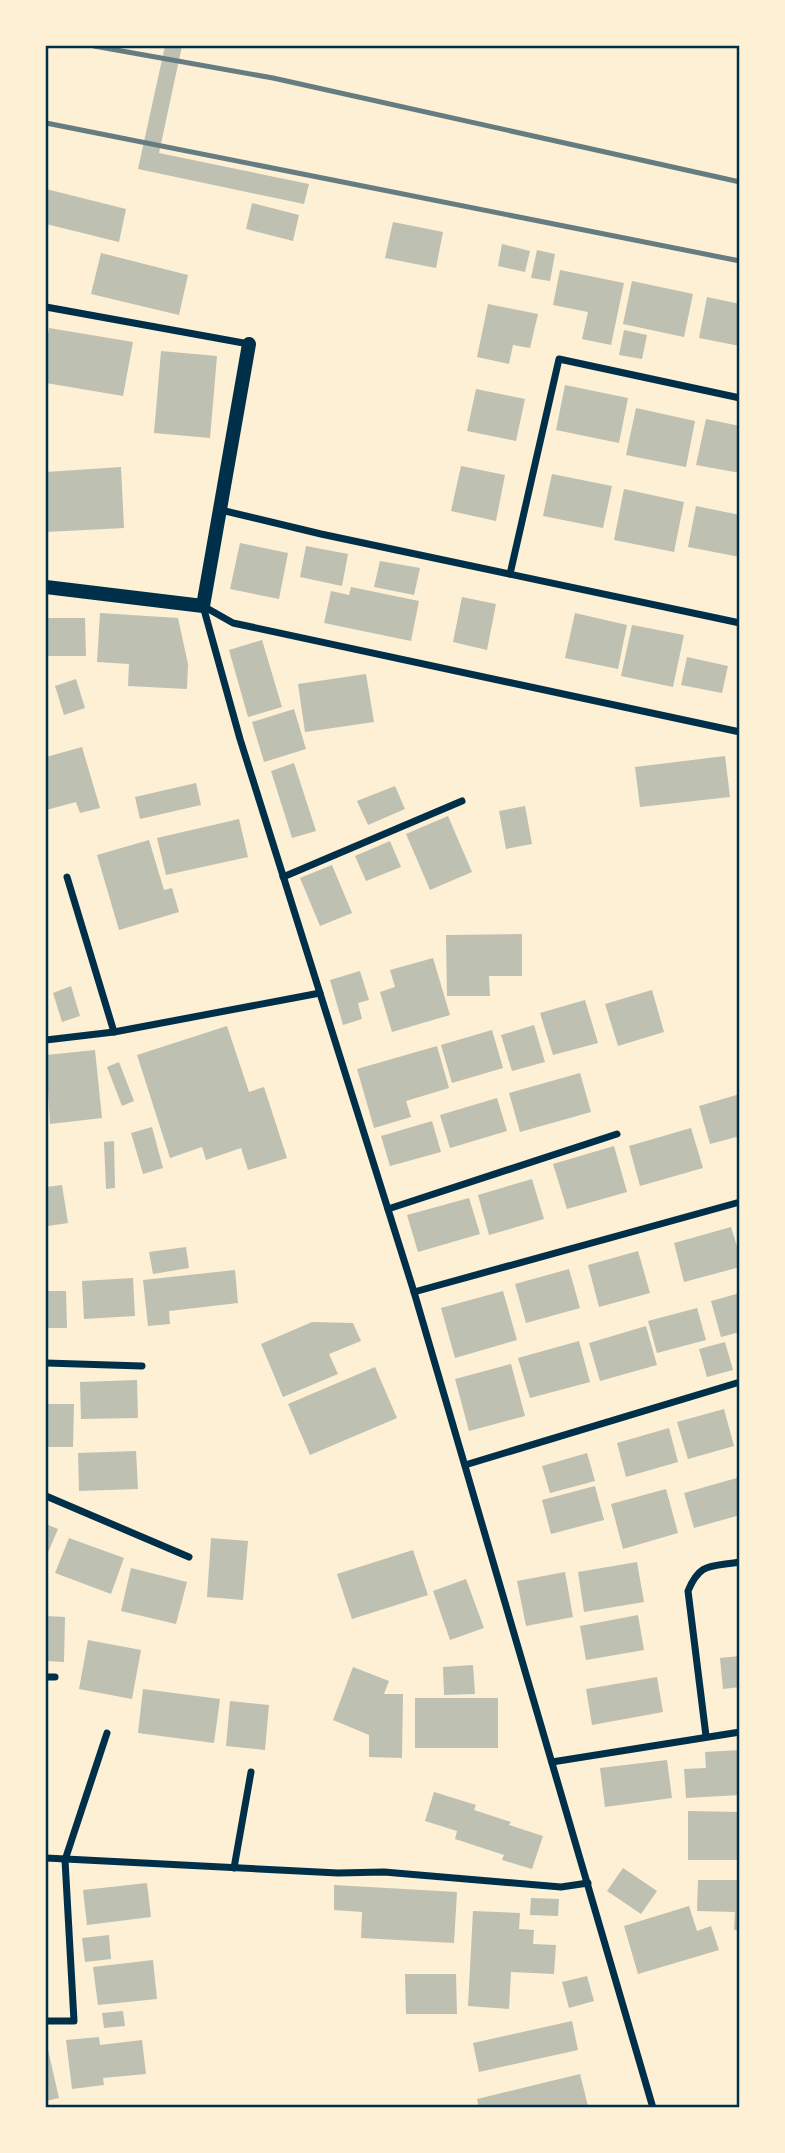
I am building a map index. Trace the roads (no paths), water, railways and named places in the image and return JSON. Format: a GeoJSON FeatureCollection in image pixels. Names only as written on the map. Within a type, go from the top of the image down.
{"type":"FeatureCollection","features":[{"type":"Feature","properties":{"kind":"main road"},"geometry":{"type":"LineString","coordinates":[[46,587],[203,606],[249,344]]}},
{"type":"Feature","properties":{"kind":"street"},"geometry":{"type":"LineString","coordinates":[[46,307],[249,344]]}},
{"type":"Feature","properties":{"kind":"street"},"geometry":{"type":"LineString","coordinates":[[510,575],[559,359],[740,398]]}},
{"type":"Feature","properties":{"kind":"street"},"geometry":{"type":"LineString","coordinates":[[221,510],[321,534],[740,623]]}},
{"type":"Feature","properties":{"kind":"street"},"geometry":{"type":"LineString","coordinates":[[203,606],[233,623],[740,732]]}},
{"type":"Feature","properties":{"kind":"street"},"geometry":{"type":"LineString","coordinates":[[203,606],[240,739],[414,1292],[653,2108]]}},
{"type":"Feature","properties":{"kind":"street"},"geometry":{"type":"LineString","coordinates":[[283,877],[462,801]]}},
{"type":"Feature","properties":{"kind":"street"},"geometry":{"type":"LineString","coordinates":[[67,877],[114,1031]]}},
{"type":"Feature","properties":{"kind":"street"},"geometry":{"type":"LineString","coordinates":[[46,1040],[114,1031],[320,993]]}},
{"type":"Feature","properties":{"kind":"street"},"geometry":{"type":"LineString","coordinates":[[388,1209],[617,1133]]}},
{"type":"Feature","properties":{"kind":"street"},"geometry":{"type":"LineString","coordinates":[[414,1292],[740,1202]]}},
{"type":"Feature","properties":{"kind":"street"},"geometry":{"type":"LineString","coordinates":[[46,1363],[142,1366]]}},
{"type":"Feature","properties":{"kind":"street"},"geometry":{"type":"LineString","coordinates":[[465,1465],[740,1382]]}},
{"type":"Feature","properties":{"kind":"street"},"geometry":{"type":"LineString","coordinates":[[46,1496],[189,1557]]}},
{"type":"Feature","properties":{"kind":"street"},"geometry":{"type":"LineString","coordinates":[[706,1735],[688,1591],[695,1575],[704,1568],[740,1562]]}},
{"type":"Feature","properties":{"kind":"street"},"geometry":{"type":"LineString","coordinates":[[46,1677],[55,1677]]}},
{"type":"Feature","properties":{"kind":"street"},"geometry":{"type":"LineString","coordinates":[[552,1762],[706,1735],[740,1732]]}},
{"type":"Feature","properties":{"kind":"street"},"geometry":{"type":"LineString","coordinates":[[46,2021],[74,2021],[65,1860],[107,1733]]}},
{"type":"Feature","properties":{"kind":"street"},"geometry":{"type":"LineString","coordinates":[[234,1868],[251,1772]]}},
{"type":"Feature","properties":{"kind":"street"},"geometry":{"type":"LineString","coordinates":[[46,1858],[338,1873],[384,1872],[561,1887],[587,1883]]}},
{"type":"Feature","properties":{"kind":"railway"},"geometry":{"type":"LineString","coordinates":[[94,46],[273,78],[740,182]]}},
{"type":"Feature","properties":{"kind":"railway"},"geometry":{"type":"LineString","coordinates":[[46,123],[740,261]]}}]}
